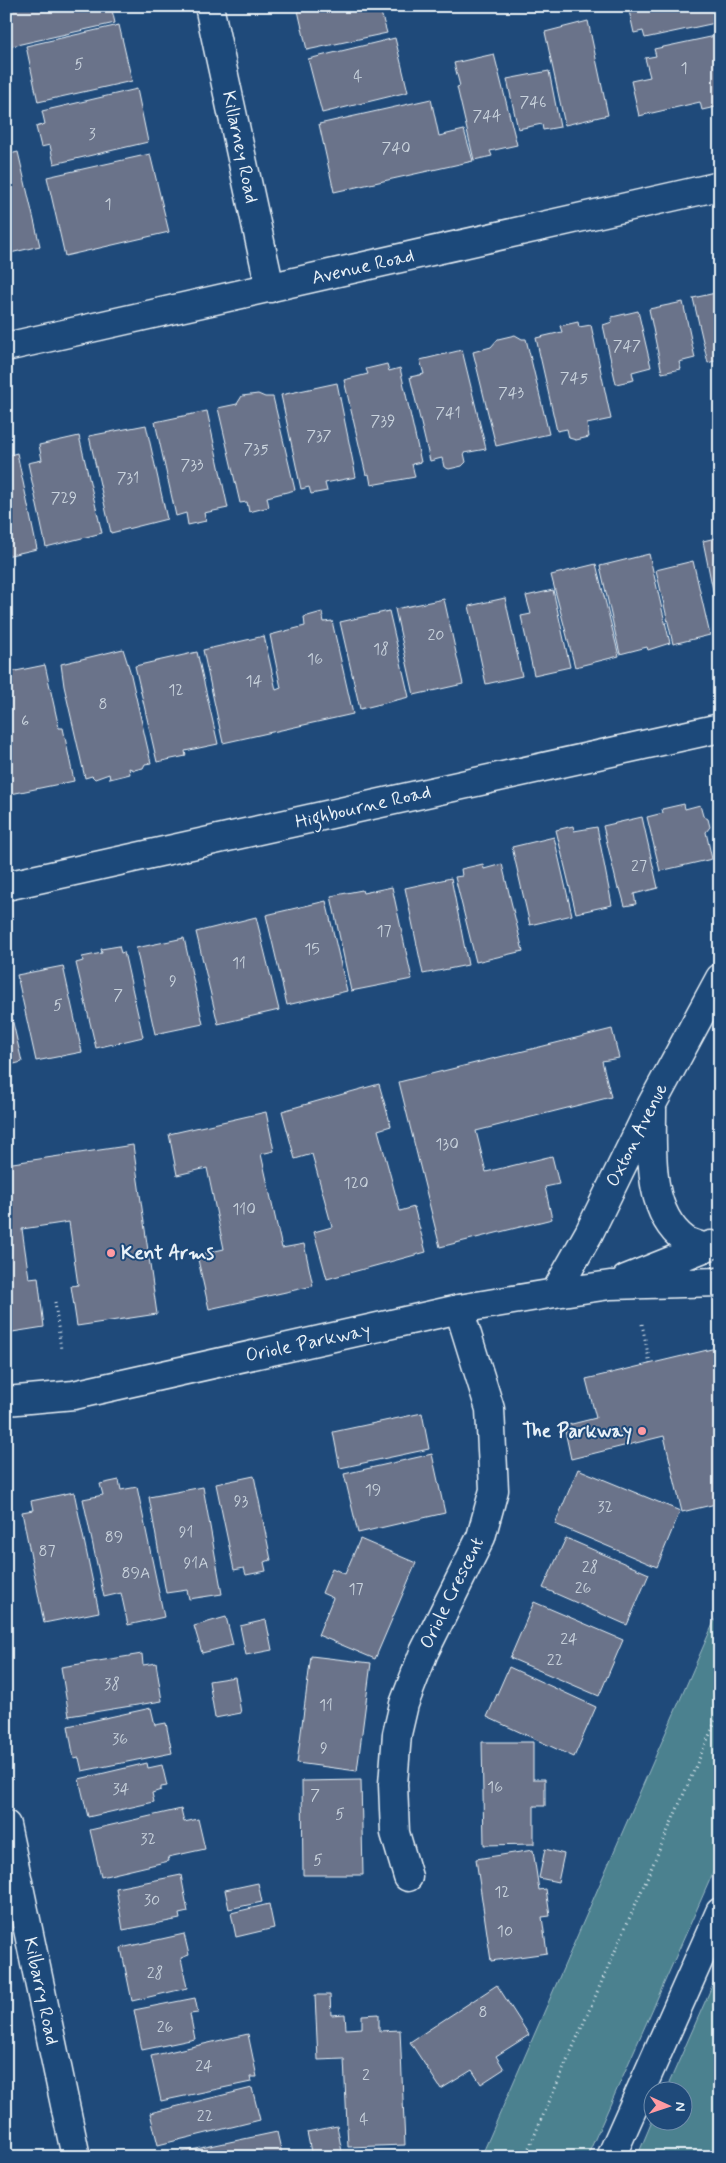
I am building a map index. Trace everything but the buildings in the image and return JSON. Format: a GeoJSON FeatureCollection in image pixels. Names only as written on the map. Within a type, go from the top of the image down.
{"type":"FeatureCollection","features":[{"type":"Feature","properties":{"kind":"street","name":"Killarney Road"},"geometry":{"type":"LineString","coordinates":[[209,6],[270,288]]}},
{"type":"Feature","properties":{"kind":"street","name":"Avenue Road"},"geometry":{"type":"LineString","coordinates":[[6,347],[720,186]]}},
{"type":"Feature","properties":{"kind":"street","name":"Highbourne Road"},"geometry":{"type":"LineString","coordinates":[[6,886],[720,728]]}},
{"type":"Feature","properties":{"kind":"street","name":"Oxton Avenue"},"geometry":{"type":"LineString","coordinates":[[555,1293],[589,1233],[652,1104],[720,978]]}},
{"type":"Feature","properties":{"kind":"street"},"geometry":{"type":"LineString","coordinates":[[652,1104],[652,1146],[656,1190],[663,1211],[669,1223],[685,1240],[711,1245]]}},
{"type":"Feature","properties":{"kind":"street","name":"Oriole Parkway"},"geometry":{"type":"LineString","coordinates":[[610,1285],[711,1245]]}},
{"type":"Feature","properties":{"kind":"street","name":"Oriole Parkway"},"geometry":{"type":"LineString","coordinates":[[6,1401],[74,1395],[459,1309],[555,1293],[610,1285],[720,1282]]}},
{"type":"Feature","properties":{"kind":"street","name":"Oriole Crescent"},"geometry":{"type":"LineString","coordinates":[[408,1877],[395,1833],[393,1784],[397,1734],[404,1704],[424,1652],[481,1537],[494,1490],[490,1409],[459,1309]]}},
{"type":"Feature","properties":{"kind":"street","name":"Kilbarry Road"},"geometry":{"type":"LineString","coordinates":[[6,1825],[76,2157]]}},
{"type":"Feature","properties":{"kind":"street"},"geometry":{"type":"LineString","coordinates":[[611,2157],[720,1912]]}},
{"type":"Feature","properties":{"kind":"path"},"geometry":{"type":"LineString","coordinates":[[55,1302],[61,1350]]}},
{"type":"Feature","properties":{"kind":"path"},"geometry":{"type":"LineString","coordinates":[[642,1324],[650,1364]]}},
{"type":"Feature","properties":{"kind":"path"},"geometry":{"type":"LineString","coordinates":[[525,2157],[720,1711]]}},
{"type":"Feature","properties":{"kind":"green space"},"geometry":{"type":"Polygon","coordinates":[[[720,1608],[720,1857],[587,2157],[481,2157],[720,1608]]]}},
{"type":"Feature","properties":{"kind":"green space"},"geometry":{"type":"Polygon","coordinates":[[[720,1968],[720,2157],[637,2157],[648,2130],[694,2130],[694,2080],[670,2080],[720,1968]]]}},
{"type":"Feature","properties":{"kind":"place","name":"Kent Arms"},"geometry":{"type":"Point","coordinates":[111,1253]}},
{"type":"Feature","properties":{"kind":"place","name":"The Parkway"},"geometry":{"type":"Point","coordinates":[642,1431]}}]}
